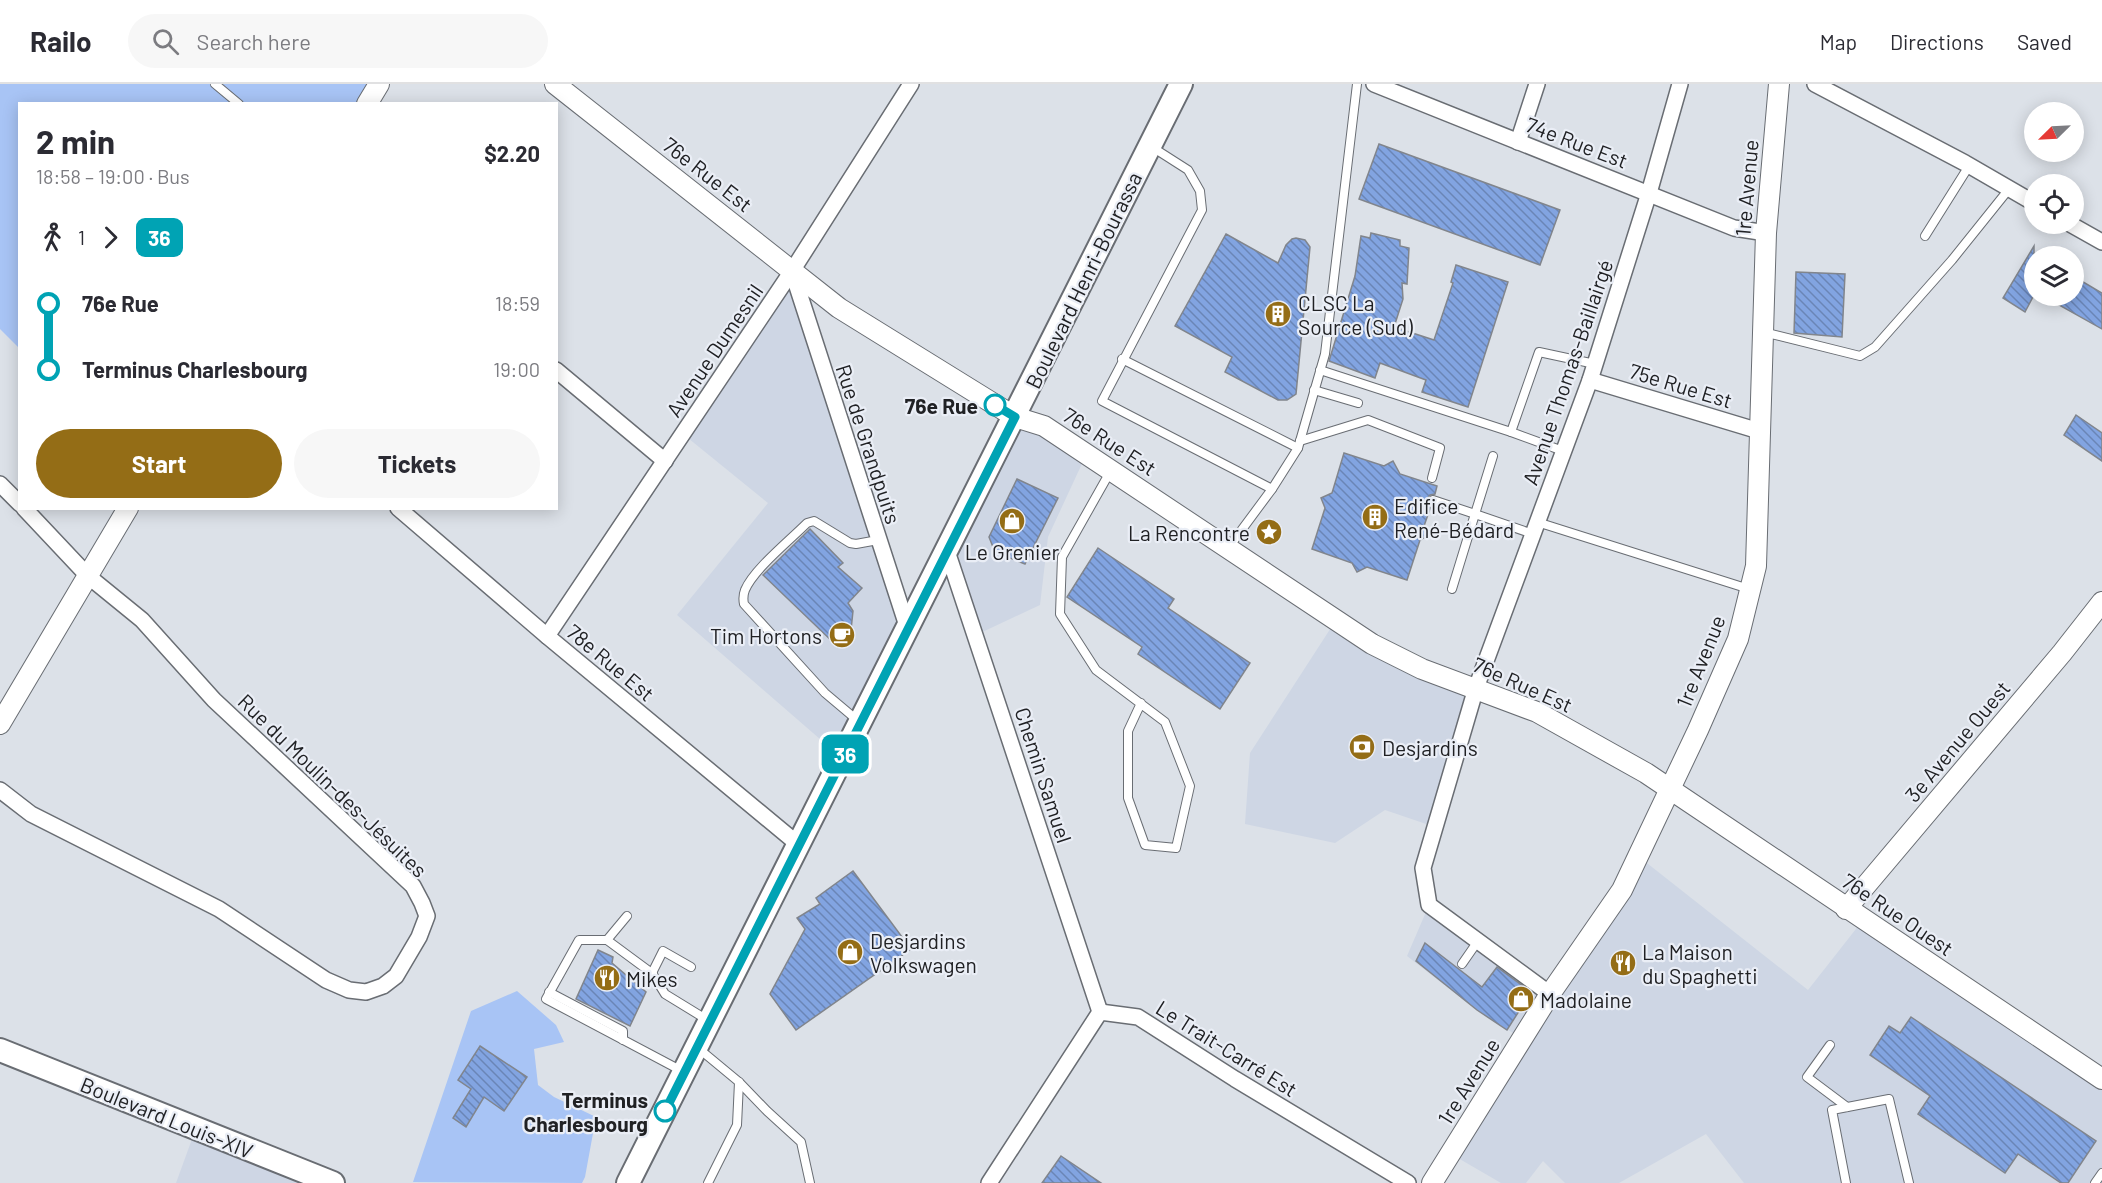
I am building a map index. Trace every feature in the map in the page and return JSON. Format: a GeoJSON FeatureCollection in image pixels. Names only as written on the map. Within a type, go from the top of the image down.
{"type":"FeatureCollection","features":[{"type":"Feature","properties":{"kind":"main road","name":"Boulevard Henri-Bourassa"},"geometry":{"type":"LineString","coordinates":[[628,1183],[1181,84]]}},
{"type":"Feature","properties":{"kind":"main road","name":"Boulevard Louis-XIV"},"geometry":{"type":"LineString","coordinates":[[0,1050],[333,1183]]}},
{"type":"Feature","properties":{"kind":"street"},"geometry":{"type":"LineString","coordinates":[[368,102],[379,84]]}},
{"type":"Feature","properties":{"kind":"street","name":"76e Rue Est"},"geometry":{"type":"LineString","coordinates":[[555,84],[839,308],[1015,417],[1044,426],[1372,644],[1422,669],[1537,712],[1646,773],[1669,789]]}},
{"type":"Feature","properties":{"kind":"street","name":"Avenue Dumesnil"},"geometry":{"type":"LineString","coordinates":[[547,636],[792,271],[911,84]]}},
{"type":"Feature","properties":{"kind":"street","name":"74e Rue Est"},"geometry":{"type":"LineString","coordinates":[[1374,84],[1734,228],[1766,233]]}},
{"type":"Feature","properties":{"kind":"street"},"geometry":{"type":"LineString","coordinates":[[1518,142],[1537,84]]}},
{"type":"Feature","properties":{"kind":"street","name":"Avenue Thomas-Baillairgé"},"geometry":{"type":"LineString","coordinates":[[1550,994],[1428,905],[1423,868],[1476,688],[1590,380],[1649,193],[1680,84]]}},
{"type":"Feature","properties":{"kind":"street","name":"1re Avenue"},"geometry":{"type":"LineString","coordinates":[[1432,1183],[1550,994],[1622,890],[1698,730],[1738,639],[1756,566],[1766,233],[1779,84]]}},
{"type":"Feature","properties":{"kind":"street"},"geometry":{"type":"LineString","coordinates":[[1815,84],[2024,197]]}},
{"type":"Feature","properties":{"kind":"street"},"geometry":{"type":"LineString","coordinates":[[2084,232],[2102,242]]}},
{"type":"Feature","properties":{"kind":"street","name":"Rue de Grandpuits"},"geometry":{"type":"LineString","coordinates":[[792,271],[908,630]]}},
{"type":"Feature","properties":{"kind":"street"},"geometry":{"type":"LineString","coordinates":[[558,372],[665,461]]}},
{"type":"Feature","properties":{"kind":"street","name":"75e Rue Est"},"geometry":{"type":"LineString","coordinates":[[1590,380],[1759,431]]}},
{"type":"Feature","properties":{"kind":"street"},"geometry":{"type":"LineString","coordinates":[[0,484],[18,502]]}},
{"type":"Feature","properties":{"kind":"street","name":"Rue du Moulin-des-Jésuites"},"geometry":{"type":"LineString","coordinates":[[0,790],[31,814],[219,909],[326,980],[349,990],[366,992],[383,986],[396,976],[419,938],[427,916],[412,886],[214,700],[142,620],[88,576],[26,510]]}},
{"type":"Feature","properties":{"kind":"street"},"geometry":{"type":"LineString","coordinates":[[0,724],[127,510]]}},
{"type":"Feature","properties":{"kind":"street","name":"78e Rue Est"},"geometry":{"type":"LineString","coordinates":[[400,510],[547,636],[799,845]]}},
{"type":"Feature","properties":{"kind":"street","name":"Chemin Samuel"},"geometry":{"type":"LineString","coordinates":[[947,551],[1100,1012]]}},
{"type":"Feature","properties":{"kind":"street","name":"3e Avenue Ouest"},"geometry":{"type":"LineString","coordinates":[[1846,909],[2062,653],[2102,602]]}},
{"type":"Feature","properties":{"kind":"street","name":"76e Rue Ouest"},"geometry":{"type":"LineString","coordinates":[[1669,789],[2102,1079]]}},
{"type":"Feature","properties":{"kind":"street"},"geometry":{"type":"LineString","coordinates":[[989,1183],[1100,1012]]}},
{"type":"Feature","properties":{"kind":"street","name":"Le Trait-Carré Est"},"geometry":{"type":"LineString","coordinates":[[1100,1012],[1138,1017],[1235,1079],[1408,1183]]}},
{"type":"Feature","properties":{"kind":"lane"},"geometry":{"type":"LineString","coordinates":[[215,84],[237,102]]}},
{"type":"Feature","properties":{"kind":"lane"},"geometry":{"type":"LineString","coordinates":[[1229,548],[1272,489],[1299,444],[1325,354],[1357,84]]}},
{"type":"Feature","properties":{"kind":"lane"},"geometry":{"type":"LineString","coordinates":[[1150,146],[1188,170],[1200,191],[1202,210],[1102,401],[1272,489]]}},
{"type":"Feature","properties":{"kind":"lane"},"geometry":{"type":"LineString","coordinates":[[1925,236],[1969,166]]}},
{"type":"Feature","properties":{"kind":"lane"},"geometry":{"type":"LineString","coordinates":[[1763,332],[1860,356],[1875,347],[1952,260],[2009,189]]}},
{"type":"Feature","properties":{"kind":"lane"},"geometry":{"type":"LineString","coordinates":[[1511,432],[1539,352],[1595,364]]}},
{"type":"Feature","properties":{"kind":"lane"},"geometry":{"type":"LineString","coordinates":[[1122,359],[1299,444],[1368,420],[1440,448],[1432,478]]}},
{"type":"Feature","properties":{"kind":"lane"},"geometry":{"type":"LineString","coordinates":[[1320,370],[1563,451]]}},
{"type":"Feature","properties":{"kind":"lane"},"geometry":{"type":"LineString","coordinates":[[1314,390],[1358,403]]}},
{"type":"Feature","properties":{"kind":"lane"},"geometry":{"type":"LineString","coordinates":[[1452,589],[1493,456]]}},
{"type":"Feature","properties":{"kind":"lane"},"geometry":{"type":"LineString","coordinates":[[1111,471],[1062,557],[1060,614],[1096,670],[1141,703],[1165,722],[1190,786],[1176,848],[1145,845],[1128,798],[1128,730],[1141,703]]}},
{"type":"Feature","properties":{"kind":"lane"},"geometry":{"type":"LineString","coordinates":[[1432,500],[1475,514],[1535,528],[1750,589]]}},
{"type":"Feature","properties":{"kind":"lane"},"geometry":{"type":"LineString","coordinates":[[861,723],[825,693],[744,604],[743,598],[744,591],[755,575],[807,523],[814,521],[850,543],[878,540]]}},
{"type":"Feature","properties":{"kind":"lane"},"geometry":{"type":"LineString","coordinates":[[607,940],[627,916]]}},
{"type":"Feature","properties":{"kind":"lane"},"geometry":{"type":"LineString","coordinates":[[684,1072],[546,999],[549,992],[579,940],[607,940],[653,974],[665,994],[710,1021]]}},
{"type":"Feature","properties":{"kind":"lane"},"geometry":{"type":"LineString","coordinates":[[1462,964],[1478,940]]}},
{"type":"Feature","properties":{"kind":"lane"},"geometry":{"type":"LineString","coordinates":[[653,974],[663,951],[691,967]]}},
{"type":"Feature","properties":{"kind":"lane"},"geometry":{"type":"LineString","coordinates":[[1830,1044],[1807,1077],[1847,1107]]}},
{"type":"Feature","properties":{"kind":"lane"},"geometry":{"type":"LineString","coordinates":[[697,1047],[739,1082],[801,1142],[810,1183]]}},
{"type":"Feature","properties":{"kind":"lane"},"geometry":{"type":"LineString","coordinates":[[708,1183],[737,1125],[739,1082]]}},
{"type":"Feature","properties":{"kind":"lane"},"geometry":{"type":"LineString","coordinates":[[1846,1183],[1832,1110],[1889,1099],[1909,1183]]}},
{"type":"Feature","properties":{"kind":"lane"},"geometry":{"type":"LineString","coordinates":[[2095,1183],[2102,1173]]}},
{"type":"Feature","properties":{"kind":"shaded area"},"geometry":{"type":"Polygon","coordinates":[[[0,84],[379,84],[368,102],[18,102],[18,347],[0,329],[0,84]]]}},
{"type":"Feature","properties":{"kind":"shaded area"},"geometry":{"type":"Polygon","coordinates":[[[792,271],[908,629],[843,759],[677,615],[768,503],[683,434],[792,271]]]}},
{"type":"Feature","properties":{"kind":"shaded area"},"geometry":{"type":"Polygon","coordinates":[[[1015,417],[1086,455],[1048,537],[1040,605],[976,635],[947,551],[1015,417]]]}},
{"type":"Feature","properties":{"kind":"shaded area"},"geometry":{"type":"Polygon","coordinates":[[[1336,620],[1476,688],[1435,827],[1385,810],[1335,843],[1245,824],[1250,753],[1336,620]]]}},
{"type":"Feature","properties":{"kind":"shaded area"},"geometry":{"type":"Polygon","coordinates":[[[1638,856],[1808,990],[1863,920],[2102,1079],[2102,1183],[1744,1183],[1706,1134],[1619,1183],[1565,1183],[1543,1161],[1526,1183],[1501,1183],[1451,1154],[1522,1039],[1466,1002],[1407,956],[1429,905],[1550,994],[1638,856]]]}},
{"type":"Feature","properties":{"kind":"shaded area"},"geometry":{"type":"Polygon","coordinates":[[[517,991],[556,1025],[564,1042],[534,1049],[538,1085],[554,1097],[596,1117],[582,1183],[413,1182],[471,1011],[517,991]]]}},
{"type":"Feature","properties":{"kind":"shaded area"},"geometry":{"type":"Polygon","coordinates":[[[196,1128],[333,1183],[176,1183],[196,1128]]]}},
{"type":"Feature","properties":{"kind":"building"},"geometry":{"type":"Polygon","coordinates":[[[1379,144],[1560,210],[1540,265],[1359,199],[1379,144]]]}},
{"type":"Feature","properties":{"kind":"building"},"geometry":{"type":"Polygon","coordinates":[[[1371,233],[1400,240],[1400,246],[1409,248],[1407,284],[1402,283],[1403,299],[1394,327],[1434,340],[1453,283],[1451,282],[1456,265],[1508,282],[1468,407],[1422,392],[1426,380],[1380,363],[1375,378],[1329,361],[1355,276],[1361,236],[1370,238],[1371,233]]]}},
{"type":"Feature","properties":{"kind":"building"},"geometry":{"type":"Polygon","coordinates":[[[1226,234],[1278,263],[1286,245],[1292,239],[1305,240],[1310,247],[1296,394],[1287,400],[1278,400],[1225,372],[1232,357],[1175,326],[1226,234]]]}},
{"type":"Feature","properties":{"kind":"building"},"geometry":{"type":"Polygon","coordinates":[[[2024,263],[2024,306],[2028,306],[2025,312],[2003,298],[2024,263]]]}},
{"type":"Feature","properties":{"kind":"building"},"geometry":{"type":"Polygon","coordinates":[[[1796,272],[1845,274],[1842,337],[1794,333],[1796,272]]]}},
{"type":"Feature","properties":{"kind":"building"},"geometry":{"type":"Polygon","coordinates":[[[2084,282],[2102,293],[2102,329],[2061,306],[2084,306],[2084,282]]]}},
{"type":"Feature","properties":{"kind":"building"},"geometry":{"type":"Polygon","coordinates":[[[2076,415],[2102,433],[2102,461],[2064,435],[2076,415]]]}},
{"type":"Feature","properties":{"kind":"building","name":"Edifice René-Bédard"},"geometry":{"type":"Polygon","coordinates":[[[1344,453],[1384,466],[1393,461],[1400,474],[1437,486],[1435,494],[1430,495],[1427,499],[1431,506],[1424,526],[1429,535],[1420,540],[1407,580],[1367,567],[1357,572],[1352,563],[1312,549],[1325,508],[1321,498],[1332,493],[1344,453]]]}},
{"type":"Feature","properties":{"kind":"building"},"geometry":{"type":"Polygon","coordinates":[[[1017,479],[1058,498],[1025,564],[995,552],[989,537],[1017,479]]]}},
{"type":"Feature","properties":{"kind":"building"},"geometry":{"type":"Polygon","coordinates":[[[810,529],[843,563],[838,567],[862,588],[848,603],[853,611],[851,630],[838,647],[763,575],[810,529]]]}},
{"type":"Feature","properties":{"kind":"building"},"geometry":{"type":"Polygon","coordinates":[[[1098,548],[1174,599],[1168,608],[1250,663],[1220,709],[1138,654],[1142,647],[1067,597],[1098,548]]]}},
{"type":"Feature","properties":{"kind":"building","name":"Desjardins Volkswagen"},"geometry":{"type":"Polygon","coordinates":[[[853,871],[911,949],[796,1030],[770,994],[805,929],[797,918],[820,904],[816,898],[853,871]]]}},
{"type":"Feature","properties":{"kind":"building"},"geometry":{"type":"Polygon","coordinates":[[[1425,943],[1482,987],[1497,967],[1527,989],[1524,994],[1528,997],[1507,1030],[1477,1010],[1416,961],[1425,943]]]}},
{"type":"Feature","properties":{"kind":"building","name":"Mikes"},"geometry":{"type":"Polygon","coordinates":[[[598,950],[613,957],[612,963],[646,992],[630,1026],[576,999],[598,950]]]}},
{"type":"Feature","properties":{"kind":"building"},"geometry":{"type":"Polygon","coordinates":[[[1911,1017],[2096,1141],[2068,1183],[2061,1183],[2018,1154],[2005,1173],[1918,1114],[1930,1096],[1870,1055],[1889,1026],[1900,1033],[1911,1017]]]}},
{"type":"Feature","properties":{"kind":"building"},"geometry":{"type":"Polygon","coordinates":[[[480,1046],[527,1077],[504,1111],[484,1097],[466,1127],[453,1118],[471,1089],[458,1080],[480,1046]]]}},
{"type":"Feature","properties":{"kind":"building"},"geometry":{"type":"Polygon","coordinates":[[[1061,1156],[1101,1183],[1042,1183],[1061,1156]]]}},
{"type":"Feature","properties":{"kind":"bus line","name":"36"},"geometry":{"type":"LineString","coordinates":[[665,1111],[1015,417],[995,405]]}},
{"type":"Feature","properties":{"kind":"place","name":"CLSC La Source (Sud)"},"geometry":{"type":"Point","coordinates":[1278,314]}},
{"type":"Feature","properties":{"kind":"place","name":"76e Rue"},"geometry":{"type":"Point","coordinates":[995,405]}},
{"type":"Feature","properties":{"kind":"place","name":"Edifice René-Bédard"},"geometry":{"type":"Point","coordinates":[1375,517]}},
{"type":"Feature","properties":{"kind":"place","name":"Le Grenier"},"geometry":{"type":"Point","coordinates":[1012,521]}},
{"type":"Feature","properties":{"kind":"place","name":"La Rencontre"},"geometry":{"type":"Point","coordinates":[1269,532]}},
{"type":"Feature","properties":{"kind":"place","name":"Tim Hortons"},"geometry":{"type":"Point","coordinates":[842,635]}},
{"type":"Feature","properties":{"kind":"place","name":"Desjardins"},"geometry":{"type":"Point","coordinates":[1362,747]}},
{"type":"Feature","properties":{"kind":"place","name":"Desjardins Volkswagen"},"geometry":{"type":"Point","coordinates":[850,952]}},
{"type":"Feature","properties":{"kind":"place","name":"La Maison du Spaghetti"},"geometry":{"type":"Point","coordinates":[1623,963]}},
{"type":"Feature","properties":{"kind":"place","name":"Mikes"},"geometry":{"type":"Point","coordinates":[607,978]}},
{"type":"Feature","properties":{"kind":"place","name":"Madolaine"},"geometry":{"type":"Point","coordinates":[1521,999]}},
{"type":"Feature","properties":{"kind":"place","name":"Terminus Charlesbourg"},"geometry":{"type":"Point","coordinates":[665,1111]}}]}
